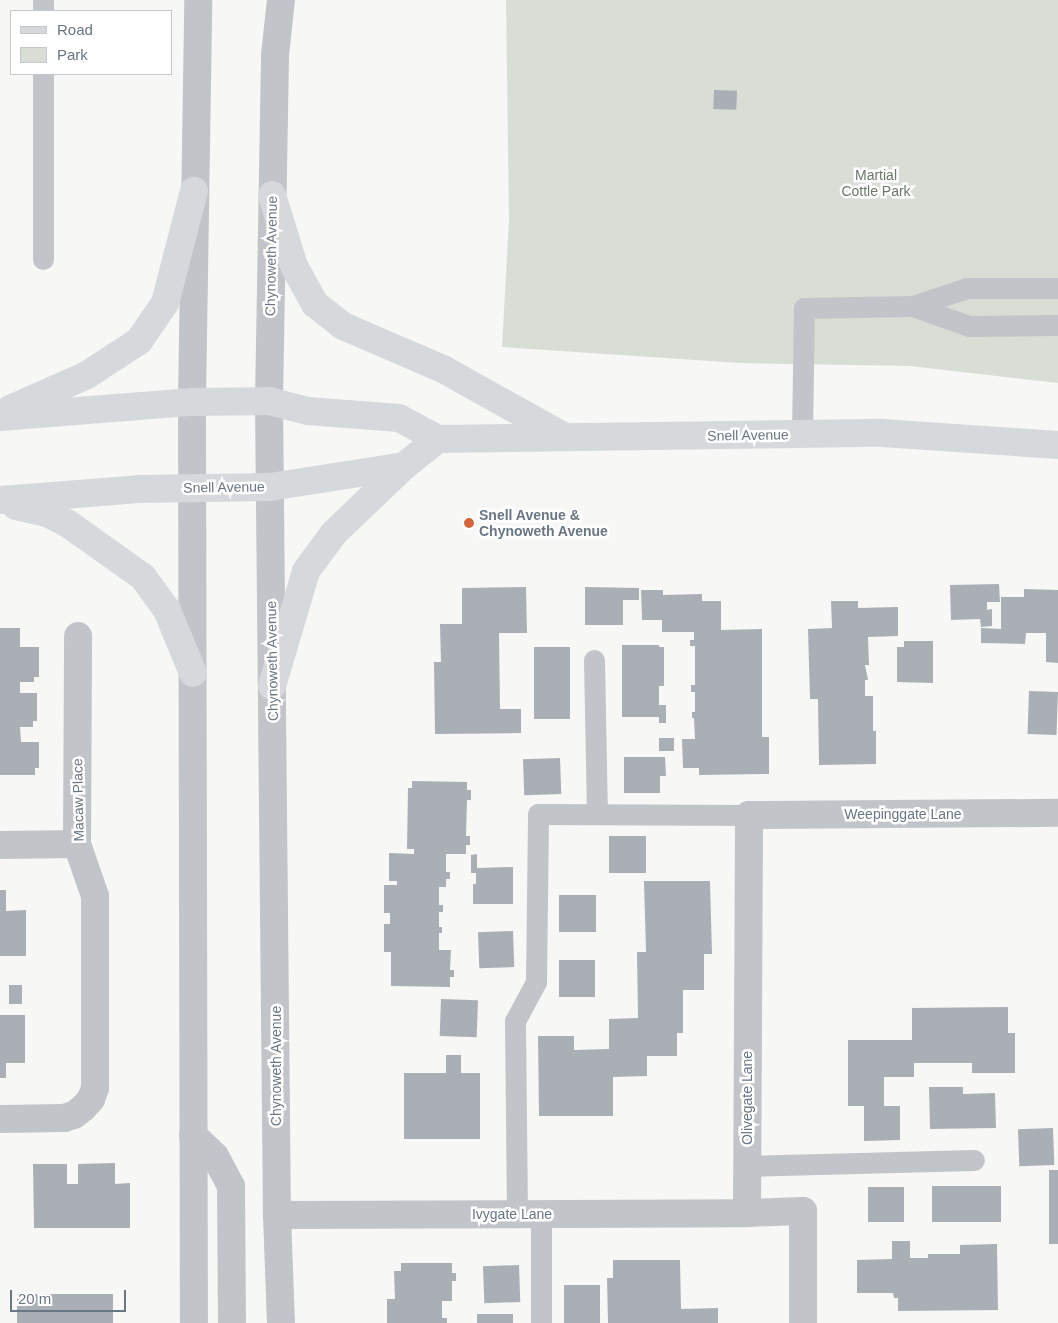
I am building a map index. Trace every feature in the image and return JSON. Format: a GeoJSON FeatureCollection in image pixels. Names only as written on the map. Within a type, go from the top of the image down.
{"type":"FeatureCollection","features":[{"type":"Feature","properties":{"kind":"main road"},"geometry":{"type":"LineString","coordinates":[[0,413],[88,375],[139,341],[165,303],[194,191]]}},
{"type":"Feature","properties":{"kind":"main road"},"geometry":{"type":"LineString","coordinates":[[272,195],[294,266],[315,304],[343,326],[443,370],[564,436]]}},
{"type":"Feature","properties":{"kind":"main road"},"geometry":{"type":"LineString","coordinates":[[0,417],[192,402],[269,401],[308,411],[399,418],[438,440]]}},
{"type":"Feature","properties":{"kind":"main road","name":"Snell Avenue"},"geometry":{"type":"LineString","coordinates":[[0,501],[139,489],[270,487],[404,466],[438,440],[564,436],[882,433],[1058,445]]}},
{"type":"Feature","properties":{"kind":"main road"},"geometry":{"type":"LineString","coordinates":[[272,686],[306,571],[334,533],[404,466]]}},
{"type":"Feature","properties":{"kind":"main road"},"geometry":{"type":"LineString","coordinates":[[0,501],[47,513],[67,523],[143,577],[167,610],[193,673]]}},
{"type":"Feature","properties":{"kind":"street"},"geometry":{"type":"LineString","coordinates":[[194,1323],[194,488],[192,402],[198,0]]}},
{"type":"Feature","properties":{"kind":"street","name":"Chynoweth Avenue"},"geometry":{"type":"LineString","coordinates":[[281,0],[276,56],[269,401],[277,1215],[281,1323]]}},
{"type":"Feature","properties":{"kind":"street","name":"Macaw Place"},"geometry":{"type":"LineString","coordinates":[[0,1119],[64,1118],[74,1115],[91,1099],[96,1076],[95,896],[77,844],[78,636]]}},
{"type":"Feature","properties":{"kind":"street","name":"Weepinggate Lane"},"geometry":{"type":"LineString","coordinates":[[749,815],[1058,813]]}},
{"type":"Feature","properties":{"kind":"street","name":"Olivegate Lane"},"geometry":{"type":"LineString","coordinates":[[747,1213],[749,815]]}},
{"type":"Feature","properties":{"kind":"street"},"geometry":{"type":"LineString","coordinates":[[0,844],[77,844]]}},
{"type":"Feature","properties":{"kind":"street"},"geometry":{"type":"LineString","coordinates":[[193,1135],[215,1156],[231,1186],[232,1323]]}},
{"type":"Feature","properties":{"kind":"street"},"geometry":{"type":"LineString","coordinates":[[747,1213],[803,1210],[803,1323]]}},
{"type":"Feature","properties":{"kind":"street","name":"Ivygate Lane"},"geometry":{"type":"LineString","coordinates":[[277,1215],[747,1213]]}},
{"type":"Feature","properties":{"kind":"lane"},"geometry":{"type":"LineString","coordinates":[[43,75],[43,259]]}},
{"type":"Feature","properties":{"kind":"lane"},"geometry":{"type":"LineString","coordinates":[[802,434],[804,308],[913,306],[967,288],[1058,288]]}},
{"type":"Feature","properties":{"kind":"lane"},"geometry":{"type":"LineString","coordinates":[[913,306],[968,326],[1058,325]]}},
{"type":"Feature","properties":{"kind":"lane"},"geometry":{"type":"LineString","coordinates":[[594,660],[597,813]]}},
{"type":"Feature","properties":{"kind":"lane"},"geometry":{"type":"LineString","coordinates":[[541,1323],[529,1214],[515,1021],[536,982],[538,814],[749,815]]}},
{"type":"Feature","properties":{"kind":"lane"},"geometry":{"type":"LineString","coordinates":[[747,1166],[974,1160]]}},
{"type":"Feature","properties":{"kind":"green space","name":"Martial Cottle Park"},"geometry":{"type":"Polygon","coordinates":[[[506,0],[1058,0],[1058,383],[910,366],[740,363],[502,347],[509,220],[506,0]]]}},
{"type":"Feature","properties":{"kind":"building"},"geometry":{"type":"Polygon","coordinates":[[[714,90],[737,91],[736,110],[713,109],[714,90]]]}},
{"type":"Feature","properties":{"kind":"building"},"geometry":{"type":"Polygon","coordinates":[[[999,584],[1000,602],[987,602],[987,610],[992,609],[992,626],[981,627],[980,619],[951,620],[950,585],[999,584]]]}},
{"type":"Feature","properties":{"kind":"building"},"geometry":{"type":"Polygon","coordinates":[[[526,587],[527,633],[499,633],[500,709],[521,709],[521,733],[435,734],[434,662],[441,662],[440,624],[462,624],[462,588],[526,587]]]}},
{"type":"Feature","properties":{"kind":"building"},"geometry":{"type":"Polygon","coordinates":[[[585,587],[639,588],[639,600],[623,600],[623,625],[585,625],[585,587]]]}},
{"type":"Feature","properties":{"kind":"building"},"geometry":{"type":"Polygon","coordinates":[[[1024,589],[1058,590],[1058,663],[1046,662],[1046,633],[1026,633],[1025,644],[981,643],[981,628],[1001,629],[1001,597],[1024,597],[1024,589]]]}},
{"type":"Feature","properties":{"kind":"building"},"geometry":{"type":"Polygon","coordinates":[[[641,590],[663,590],[663,595],[702,594],[702,601],[721,601],[721,630],[762,629],[762,737],[769,737],[769,774],[699,775],[699,768],[683,768],[682,739],[695,739],[692,712],[695,712],[695,692],[691,692],[691,685],[695,685],[695,646],[690,646],[690,640],[694,640],[694,632],[662,632],[662,620],[642,620],[641,590]]]}},
{"type":"Feature","properties":{"kind":"building"},"geometry":{"type":"Polygon","coordinates":[[[831,601],[858,601],[858,608],[898,607],[898,636],[868,637],[869,665],[865,665],[868,680],[865,680],[865,696],[873,696],[873,731],[876,731],[876,764],[819,765],[818,699],[810,699],[808,629],[832,628],[831,601]]]}},
{"type":"Feature","properties":{"kind":"building"},"geometry":{"type":"Polygon","coordinates":[[[0,628],[20,628],[20,647],[39,647],[39,677],[34,677],[34,682],[20,682],[20,693],[37,693],[37,721],[33,721],[33,727],[20,727],[21,742],[39,742],[39,768],[35,768],[35,775],[0,775],[0,628]]]}},
{"type":"Feature","properties":{"kind":"building"},"geometry":{"type":"Polygon","coordinates":[[[904,641],[933,641],[933,683],[897,682],[897,647],[904,647],[904,641]]]}},
{"type":"Feature","properties":{"kind":"building"},"geometry":{"type":"Polygon","coordinates":[[[622,645],[659,645],[659,647],[664,647],[664,686],[659,686],[659,705],[666,705],[666,723],[659,723],[659,717],[622,717],[622,645]]]}},
{"type":"Feature","properties":{"kind":"building"},"geometry":{"type":"Polygon","coordinates":[[[534,647],[570,647],[570,719],[534,719],[534,647]]]}},
{"type":"Feature","properties":{"kind":"building"},"geometry":{"type":"Polygon","coordinates":[[[1029,691],[1058,692],[1056,735],[1027,734],[1029,691]]]}},
{"type":"Feature","properties":{"kind":"building"},"geometry":{"type":"Polygon","coordinates":[[[659,738],[674,738],[674,751],[659,751],[659,738]]]}},
{"type":"Feature","properties":{"kind":"building"},"geometry":{"type":"Polygon","coordinates":[[[624,757],[665,757],[666,776],[660,776],[660,793],[624,793],[624,757]]]}},
{"type":"Feature","properties":{"kind":"building"},"geometry":{"type":"Polygon","coordinates":[[[560,758],[561,794],[524,795],[523,759],[560,758]]]}},
{"type":"Feature","properties":{"kind":"building"},"geometry":{"type":"Polygon","coordinates":[[[412,781],[467,782],[467,790],[471,790],[471,800],[467,800],[466,836],[470,836],[470,845],[466,845],[466,854],[446,854],[446,872],[450,872],[450,879],[446,879],[446,887],[439,887],[439,905],[443,905],[443,912],[439,912],[439,927],[442,927],[442,933],[439,933],[439,950],[451,950],[450,970],[454,970],[454,977],[450,977],[450,987],[391,986],[391,952],[384,952],[384,924],[390,924],[390,913],[384,913],[384,885],[397,885],[397,881],[389,881],[389,853],[414,854],[414,849],[407,849],[408,788],[412,788],[412,781]]]}},
{"type":"Feature","properties":{"kind":"building"},"geometry":{"type":"Polygon","coordinates":[[[609,836],[646,836],[646,873],[609,873],[609,836]]]}},
{"type":"Feature","properties":{"kind":"building"},"geometry":{"type":"Polygon","coordinates":[[[477,854],[477,868],[513,867],[513,904],[473,904],[473,884],[476,884],[476,873],[471,873],[471,855],[477,854]]]}},
{"type":"Feature","properties":{"kind":"building"},"geometry":{"type":"Polygon","coordinates":[[[644,881],[710,881],[712,954],[704,954],[704,990],[683,990],[683,1033],[677,1033],[677,1056],[647,1056],[647,1076],[613,1077],[613,1116],[539,1116],[538,1036],[574,1036],[574,1050],[609,1049],[609,1019],[638,1018],[637,952],[646,952],[644,881]]]}},
{"type":"Feature","properties":{"kind":"building"},"geometry":{"type":"Polygon","coordinates":[[[0,890],[6,890],[6,911],[26,910],[26,956],[0,956],[0,890]]]}},
{"type":"Feature","properties":{"kind":"building"},"geometry":{"type":"Polygon","coordinates":[[[559,895],[596,895],[596,932],[559,932],[559,895]]]}},
{"type":"Feature","properties":{"kind":"building"},"geometry":{"type":"Polygon","coordinates":[[[513,931],[514,967],[479,968],[478,932],[513,931]]]}},
{"type":"Feature","properties":{"kind":"building"},"geometry":{"type":"Polygon","coordinates":[[[559,960],[595,960],[595,997],[559,997],[559,960]]]}},
{"type":"Feature","properties":{"kind":"building"},"geometry":{"type":"Polygon","coordinates":[[[9,985],[22,985],[22,1004],[9,1004],[9,985]]]}},
{"type":"Feature","properties":{"kind":"building"},"geometry":{"type":"Polygon","coordinates":[[[441,999],[478,1000],[477,1037],[440,1036],[441,999]]]}},
{"type":"Feature","properties":{"kind":"building"},"geometry":{"type":"Polygon","coordinates":[[[1008,1007],[1008,1033],[1015,1033],[1015,1073],[972,1073],[972,1063],[914,1063],[914,1077],[884,1077],[884,1106],[900,1106],[900,1140],[864,1141],[864,1106],[848,1106],[848,1040],[912,1040],[912,1008],[1008,1007]]]}},
{"type":"Feature","properties":{"kind":"building"},"geometry":{"type":"Polygon","coordinates":[[[0,1015],[25,1015],[25,1063],[6,1063],[6,1078],[0,1078],[0,1015]]]}},
{"type":"Feature","properties":{"kind":"building"},"geometry":{"type":"Polygon","coordinates":[[[446,1055],[461,1055],[461,1073],[480,1073],[480,1139],[404,1139],[404,1073],[446,1073],[446,1055]]]}},
{"type":"Feature","properties":{"kind":"building"},"geometry":{"type":"Polygon","coordinates":[[[929,1087],[963,1087],[963,1094],[995,1093],[996,1128],[930,1129],[929,1087]]]}},
{"type":"Feature","properties":{"kind":"building"},"geometry":{"type":"Polygon","coordinates":[[[1053,1128],[1054,1165],[1019,1166],[1018,1129],[1053,1128]]]}},
{"type":"Feature","properties":{"kind":"building"},"geometry":{"type":"Polygon","coordinates":[[[115,1163],[115,1184],[130,1183],[130,1228],[34,1228],[33,1164],[67,1164],[67,1184],[78,1184],[78,1164],[115,1163]]]}},
{"type":"Feature","properties":{"kind":"building"},"geometry":{"type":"Polygon","coordinates":[[[1049,1170],[1058,1170],[1058,1244],[1049,1244],[1049,1170]]]}},
{"type":"Feature","properties":{"kind":"building"},"geometry":{"type":"Polygon","coordinates":[[[932,1186],[1001,1186],[1001,1222],[932,1222],[932,1186]]]}},
{"type":"Feature","properties":{"kind":"building"},"geometry":{"type":"Polygon","coordinates":[[[868,1187],[904,1187],[904,1222],[868,1222],[868,1187]]]}},
{"type":"Feature","properties":{"kind":"building"},"geometry":{"type":"Polygon","coordinates":[[[892,1241],[910,1241],[910,1258],[928,1258],[928,1254],[960,1254],[960,1245],[997,1244],[998,1310],[898,1311],[898,1298],[894,1298],[893,1293],[857,1293],[857,1260],[892,1259],[892,1241]]]}},
{"type":"Feature","properties":{"kind":"building"},"geometry":{"type":"Polygon","coordinates":[[[613,1260],[680,1260],[681,1309],[718,1308],[718,1323],[608,1323],[607,1278],[613,1278],[613,1260]]]}},
{"type":"Feature","properties":{"kind":"building"},"geometry":{"type":"Polygon","coordinates":[[[401,1263],[452,1263],[452,1273],[456,1273],[456,1281],[452,1281],[452,1301],[442,1301],[442,1318],[447,1318],[447,1323],[387,1323],[387,1299],[395,1299],[394,1271],[401,1271],[401,1263]]]}},
{"type":"Feature","properties":{"kind":"building"},"geometry":{"type":"Polygon","coordinates":[[[519,1265],[520,1302],[484,1303],[483,1266],[519,1265]]]}},
{"type":"Feature","properties":{"kind":"building"},"geometry":{"type":"Polygon","coordinates":[[[564,1285],[600,1285],[600,1323],[564,1323],[564,1285]]]}},
{"type":"Feature","properties":{"kind":"building"},"geometry":{"type":"Polygon","coordinates":[[[17,1294],[113,1294],[113,1323],[17,1323],[17,1294]]]}},
{"type":"Feature","properties":{"kind":"building"},"geometry":{"type":"Polygon","coordinates":[[[477,1314],[513,1314],[513,1323],[477,1323],[477,1314]]]}},
{"type":"Feature","properties":{"kind":"place","name":"Snell Avenue & Chynoweth Avenue"},"geometry":{"type":"Point","coordinates":[469,523]}}]}
